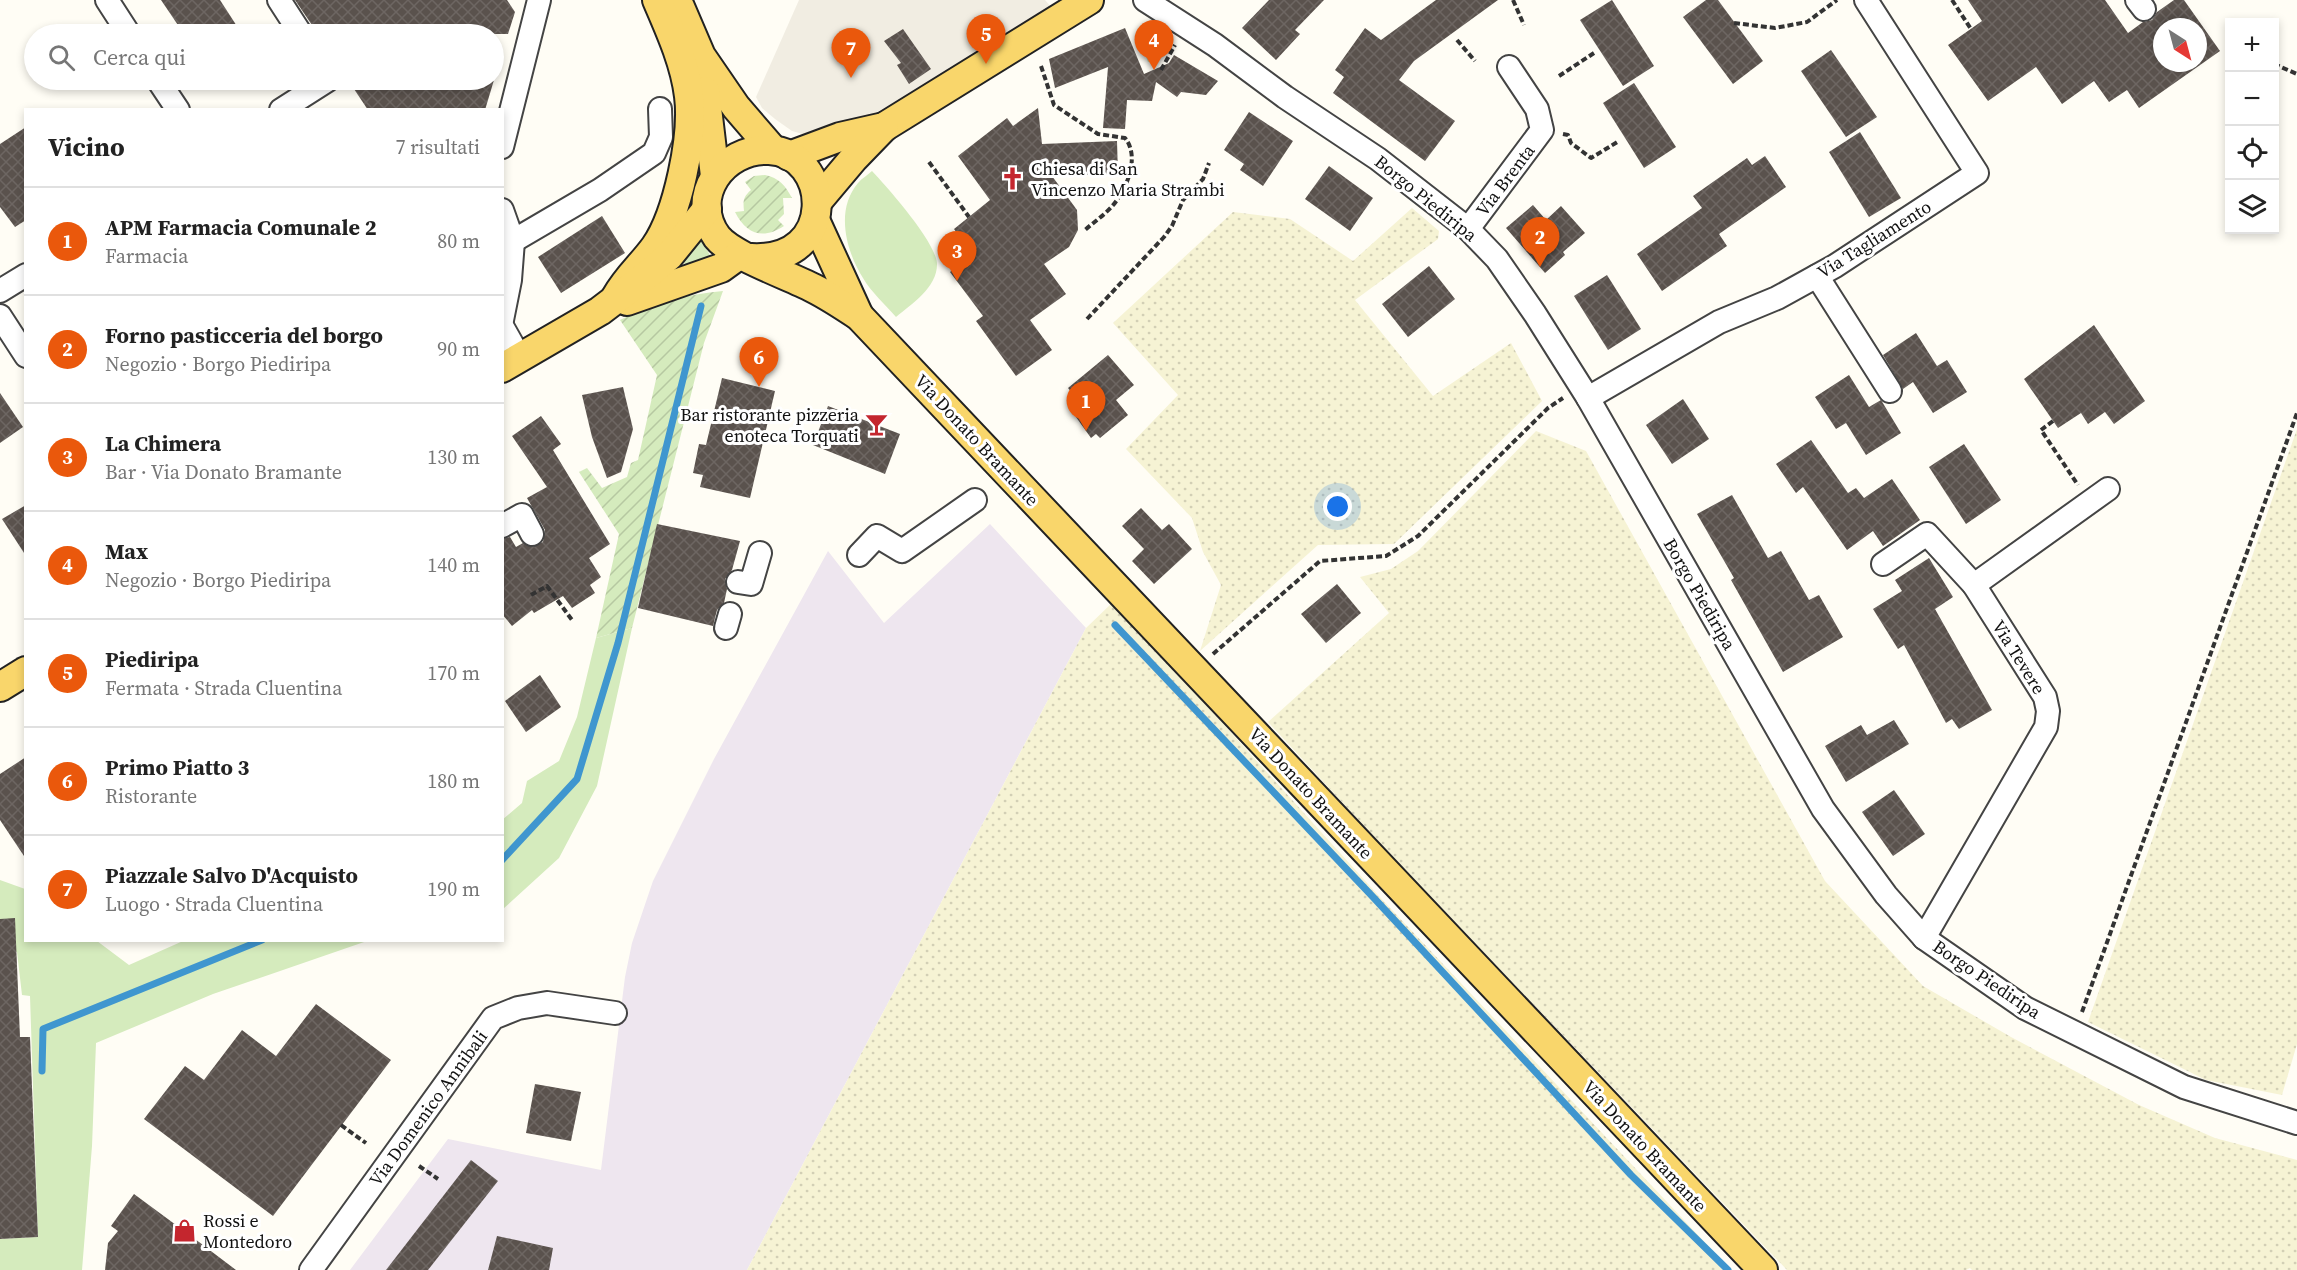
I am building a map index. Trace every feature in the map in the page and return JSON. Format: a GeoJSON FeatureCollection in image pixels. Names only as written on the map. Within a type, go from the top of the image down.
{"type":"FeatureCollection","features":[{"type":"Feature","properties":{"kind":"main road"},"geometry":{"type":"LineString","coordinates":[[608,304],[625,280],[655,247],[670,219],[680,187],[690,126],[690,97],[684,70],[657,0]]}},
{"type":"Feature","properties":{"kind":"main road"},"geometry":{"type":"LineString","coordinates":[[677,0],[701,56],[736,106],[781,153],[804,168],[813,184],[816,211]]}},
{"type":"Feature","properties":{"kind":"main road"},"geometry":{"type":"LineString","coordinates":[[608,304],[745,257],[775,257],[797,247],[808,234],[816,211],[854,158],[884,127],[1089,0]]}},
{"type":"Feature","properties":{"kind":"main road"},"geometry":{"type":"LineString","coordinates":[[701,56],[715,176]]}},
{"type":"Feature","properties":{"kind":"main road"},"geometry":{"type":"LineString","coordinates":[[745,257],[727,247],[717,236],[710,223],[707,209],[708,192],[715,176],[726,163],[740,154],[756,150],[781,153],[884,127]]}},
{"type":"Feature","properties":{"kind":"main road"},"geometry":{"type":"LineString","coordinates":[[511,363],[608,304],[646,276],[669,256],[707,209]]}},
{"type":"Feature","properties":{"kind":"main road","name":"Via Donato Bramante"},"geometry":{"type":"LineString","coordinates":[[816,211],[859,316]]}},
{"type":"Feature","properties":{"kind":"main road","name":"Via Donato Bramante"},"geometry":{"type":"LineString","coordinates":[[745,257],[813,288],[859,316],[1763,1270]]}},
{"type":"Feature","properties":{"kind":"main road"},"geometry":{"type":"LineString","coordinates":[[0,687],[24,672]]}},
{"type":"Feature","properties":{"kind":"street"},"geometry":{"type":"LineString","coordinates":[[107,0],[123,24]]}},
{"type":"Feature","properties":{"kind":"street"},"geometry":{"type":"LineString","coordinates":[[279,0],[295,24]]}},
{"type":"Feature","properties":{"kind":"street"},"geometry":{"type":"LineString","coordinates":[[504,139],[539,0]]}},
{"type":"Feature","properties":{"kind":"street","name":"Borgo Piediripa"},"geometry":{"type":"LineString","coordinates":[[1145,0],[1215,45],[1285,97],[1378,159],[1467,229],[1497,259],[1584,392],[1823,809],[1886,895],[1924,938],[2025,1008],[2074,1033],[2184,1087],[2297,1123]]}},
{"type":"Feature","properties":{"kind":"street","name":"Via Tagliamento"},"geometry":{"type":"LineString","coordinates":[[1584,392],[1719,322],[1777,298],[1817,276],[1977,173],[1872,2]]}},
{"type":"Feature","properties":{"kind":"street","name":"Via Brenta"},"geometry":{"type":"LineString","coordinates":[[1467,229],[1542,130],[1537,109],[1509,67]]}},
{"type":"Feature","properties":{"kind":"street"},"geometry":{"type":"LineString","coordinates":[[165,90],[177,108]]}},
{"type":"Feature","properties":{"kind":"street"},"geometry":{"type":"LineString","coordinates":[[284,108],[312,90]]}},
{"type":"Feature","properties":{"kind":"street"},"geometry":{"type":"LineString","coordinates":[[513,242],[600,190],[654,153],[661,137],[660,109]]}},
{"type":"Feature","properties":{"kind":"street"},"geometry":{"type":"LineString","coordinates":[[504,216],[513,242],[510,280],[504,310]]}},
{"type":"Feature","properties":{"kind":"street"},"geometry":{"type":"LineString","coordinates":[[0,291],[24,276]]}},
{"type":"Feature","properties":{"kind":"street"},"geometry":{"type":"LineString","coordinates":[[1817,276],[1890,391]]}},
{"type":"Feature","properties":{"kind":"street"},"geometry":{"type":"LineString","coordinates":[[0,316],[24,353]]}},
{"type":"Feature","properties":{"kind":"street"},"geometry":{"type":"LineString","coordinates":[[504,334],[511,363]]}},
{"type":"Feature","properties":{"kind":"street"},"geometry":{"type":"LineString","coordinates":[[1974,585],[2108,489]]}},
{"type":"Feature","properties":{"kind":"street"},"geometry":{"type":"LineString","coordinates":[[859,555],[877,536],[902,551],[975,500]]}},
{"type":"Feature","properties":{"kind":"street"},"geometry":{"type":"LineString","coordinates":[[504,525],[522,515],[532,534]]}},
{"type":"Feature","properties":{"kind":"street","name":"Via Tevere"},"geometry":{"type":"LineString","coordinates":[[1883,564],[1927,534],[1974,585],[2045,697],[2048,711],[2046,727],[1924,938]]}},
{"type":"Feature","properties":{"kind":"street"},"geometry":{"type":"LineString","coordinates":[[738,582],[751,584],[760,553]]}},
{"type":"Feature","properties":{"kind":"street","name":"Via Domenico Annibali"},"geometry":{"type":"LineString","coordinates":[[311,1270],[493,1018],[518,1008],[547,1003],[615,1013]]}},
{"type":"Feature","properties":{"kind":"path"},"geometry":{"type":"LineString","coordinates":[[1513,0],[1524,25]]}},
{"type":"Feature","properties":{"kind":"path"},"geometry":{"type":"LineString","coordinates":[[1734,23],[1775,28],[1808,22],[1837,0]]}},
{"type":"Feature","properties":{"kind":"path"},"geometry":{"type":"LineString","coordinates":[[1952,0],[1971,28]]}},
{"type":"Feature","properties":{"kind":"path"},"geometry":{"type":"LineString","coordinates":[[1457,40],[1475,61]]}},
{"type":"Feature","properties":{"kind":"path"},"geometry":{"type":"LineString","coordinates":[[1161,70],[1171,53]]}},
{"type":"Feature","properties":{"kind":"path"},"geometry":{"type":"LineString","coordinates":[[1559,76],[1594,53]]}},
{"type":"Feature","properties":{"kind":"path"},"geometry":{"type":"LineString","coordinates":[[1041,66],[1054,105],[1098,134],[1125,138],[1130,144],[1133,156],[1130,171],[1117,200],[1085,230]]}},
{"type":"Feature","properties":{"kind":"path"},"geometry":{"type":"LineString","coordinates":[[2279,66],[2297,74]]}},
{"type":"Feature","properties":{"kind":"path"},"geometry":{"type":"LineString","coordinates":[[1542,130],[1568,135],[1571,143],[1591,158],[1619,141]]}},
{"type":"Feature","properties":{"kind":"path"},"geometry":{"type":"LineString","coordinates":[[928,162],[969,217]]}},
{"type":"Feature","properties":{"kind":"path"},"geometry":{"type":"LineString","coordinates":[[1087,319],[1164,237],[1172,226],[1183,200],[1203,179],[1209,163]]}},
{"type":"Feature","properties":{"kind":"path"},"geometry":{"type":"LineString","coordinates":[[1195,670],[1320,561],[1386,556],[1418,536],[1548,408],[1584,392]]}},
{"type":"Feature","properties":{"kind":"path"},"geometry":{"type":"LineString","coordinates":[[2074,1033],[2297,413]]}},
{"type":"Feature","properties":{"kind":"path"},"geometry":{"type":"LineString","coordinates":[[2053,421],[2041,430],[2090,502]]}},
{"type":"Feature","properties":{"kind":"path"},"geometry":{"type":"LineString","coordinates":[[531,596],[547,586],[572,620]]}},
{"type":"Feature","properties":{"kind":"path"},"geometry":{"type":"LineString","coordinates":[[342,1125],[366,1143]]}},
{"type":"Feature","properties":{"kind":"path"},"geometry":{"type":"LineString","coordinates":[[420,1166],[438,1179]]}},
{"type":"Feature","properties":{"kind":"shaded area"},"geometry":{"type":"Polygon","coordinates":[[[799,0],[1045,0],[1052,8],[875,113],[810,136],[792,131],[775,119],[762,108],[756,97],[799,0]]]}},
{"type":"Feature","properties":{"kind":"shaded area"},"geometry":{"type":"Polygon","coordinates":[[[1412,208],[1439,231],[1438,239],[1355,300],[1433,396],[1511,343],[1542,401],[1394,544],[1318,545],[1200,651],[1221,585],[1203,552],[1192,518],[1126,449],[1178,395],[1113,323],[1233,212],[1290,219],[1353,261],[1412,208]]]}},
{"type":"Feature","properties":{"kind":"shaded area"},"geometry":{"type":"Polygon","coordinates":[[[2297,429],[2297,1044],[2282,1095],[2206,1080],[2088,1022],[2297,429]]]}},
{"type":"Feature","properties":{"kind":"shaded area"},"geometry":{"type":"Polygon","coordinates":[[[1536,431],[1586,451],[1825,881],[1923,986],[2011,1037],[2139,1105],[2215,1138],[2297,1160],[2297,1270],[1972,1270],[1970,1268],[1966,1270],[1787,1270],[1392,856],[1268,722],[1389,613],[1360,577],[1391,569],[1418,551],[1536,431]]]}},
{"type":"Feature","properties":{"kind":"shaded area"},"geometry":{"type":"Polygon","coordinates":[[[990,524],[1086,628],[747,1270],[350,1270],[448,1139],[601,1170],[625,977],[632,943],[653,881],[714,759],[828,551],[884,623],[990,524]]]}},
{"type":"Feature","properties":{"kind":"shaded area"},"geometry":{"type":"Polygon","coordinates":[[[1113,602],[1378,895],[1731,1270],[747,1270],[1086,628],[1113,602]]]}},
{"type":"Feature","properties":{"kind":"green space"},"geometry":{"type":"Polygon","coordinates":[[[1138,35],[1165,47],[1154,62],[1148,62],[1138,35]]]}},
{"type":"Feature","properties":{"kind":"green space"},"geometry":{"type":"Polygon","coordinates":[[[872,171],[920,229],[937,263],[936,272],[929,287],[896,317],[863,278],[852,256],[846,231],[845,218],[851,194],[860,181],[872,171]]]}},
{"type":"Feature","properties":{"kind":"green space"},"geometry":{"type":"Polygon","coordinates":[[[765,175],[781,183],[792,198],[783,198],[784,214],[778,220],[784,226],[762,234],[750,230],[735,212],[744,211],[744,199],[751,190],[745,182],[754,176],[765,175]]]}},
{"type":"Feature","properties":{"kind":"green space"},"geometry":{"type":"Polygon","coordinates":[[[698,234],[711,257],[687,266],[678,257],[698,234]]]}},
{"type":"Feature","properties":{"kind":"green space"},"geometry":{"type":"Polygon","coordinates":[[[723,291],[704,343],[632,628],[596,638],[619,534],[579,472],[587,468],[602,488],[627,477],[631,463],[638,460],[657,375],[620,320],[670,300],[723,291]]]}},
{"type":"Feature","properties":{"kind":"green space"},"geometry":{"type":"Polygon","coordinates":[[[632,628],[597,786],[559,858],[504,908],[504,818],[522,803],[527,781],[559,761],[577,717],[596,638],[632,628]]]}},
{"type":"Feature","properties":{"kind":"green space"},"geometry":{"type":"Polygon","coordinates":[[[0,880],[24,889],[24,942],[98,942],[129,965],[181,942],[364,942],[213,994],[96,1043],[92,1146],[82,1270],[0,1270],[0,1239],[38,1237],[30,996],[22,995],[17,952],[0,949],[0,880]]]}},
{"type":"Feature","properties":{"kind":"building"},"geometry":{"type":"Polygon","coordinates":[[[161,0],[220,0],[236,24],[177,24],[161,0]]]}},
{"type":"Feature","properties":{"kind":"building"},"geometry":{"type":"Polygon","coordinates":[[[295,0],[507,0],[515,12],[508,34],[504,34],[504,24],[311,24],[295,0]]]}},
{"type":"Feature","properties":{"kind":"building"},"geometry":{"type":"Polygon","coordinates":[[[1269,0],[1324,0],[1295,30],[1300,34],[1276,60],[1242,28],[1269,0]]]}},
{"type":"Feature","properties":{"kind":"building"},"geometry":{"type":"Polygon","coordinates":[[[1436,0],[1498,0],[1414,61],[1399,80],[1455,121],[1425,161],[1333,93],[1344,77],[1335,70],[1365,28],[1381,40],[1436,0]]]}},
{"type":"Feature","properties":{"kind":"building"},"geometry":{"type":"Polygon","coordinates":[[[1612,0],[1654,66],[1623,86],[1580,20],[1612,0]]]}},
{"type":"Feature","properties":{"kind":"building"},"geometry":{"type":"Polygon","coordinates":[[[1706,0],[1718,0],[1763,61],[1733,84],[1683,17],[1706,0]]]}},
{"type":"Feature","properties":{"kind":"building"},"geometry":{"type":"Polygon","coordinates":[[[1968,0],[2105,0],[2128,33],[2143,22],[2153,18],[2153,72],[2190,72],[2139,108],[2127,90],[2109,102],[2094,81],[2062,104],[2036,67],[1988,101],[1948,45],[1982,21],[1968,0]]]}},
{"type":"Feature","properties":{"kind":"building"},"geometry":{"type":"Polygon","coordinates":[[[2174,0],[2184,0],[2197,18],[2153,18],[2157,12],[2174,0]]]}},
{"type":"Feature","properties":{"kind":"building"},"geometry":{"type":"Polygon","coordinates":[[[1125,28],[1144,74],[1169,63],[1174,55],[1218,81],[1206,95],[1181,92],[1177,97],[1156,82],[1152,101],[1127,100],[1125,129],[1103,128],[1108,67],[1055,88],[1049,59],[1125,28]]]}},
{"type":"Feature","properties":{"kind":"building"},"geometry":{"type":"Polygon","coordinates":[[[903,29],[931,69],[909,84],[897,65],[901,63],[884,41],[903,29]]]}},
{"type":"Feature","properties":{"kind":"building"},"geometry":{"type":"Polygon","coordinates":[[[2207,33],[2220,51],[2207,60],[2207,33]]]}},
{"type":"Feature","properties":{"kind":"building"},"geometry":{"type":"Polygon","coordinates":[[[1831,50],[1877,117],[1846,137],[1801,71],[1831,50]]]}},
{"type":"Feature","properties":{"kind":"building"},"geometry":{"type":"Polygon","coordinates":[[[1634,83],[1676,147],[1644,168],[1603,103],[1634,83]]]}},
{"type":"Feature","properties":{"kind":"building"},"geometry":{"type":"Polygon","coordinates":[[[355,90],[491,90],[486,108],[367,108],[355,90]]]}},
{"type":"Feature","properties":{"kind":"building"},"geometry":{"type":"Polygon","coordinates":[[[1038,108],[1042,144],[1117,141],[1118,174],[1052,176],[1077,210],[1078,230],[1069,247],[1044,264],[1066,294],[1030,320],[1052,350],[1016,376],[976,321],[983,316],[950,272],[973,255],[954,229],[990,200],[958,156],[1007,118],[1013,126],[1038,108]]]}},
{"type":"Feature","properties":{"kind":"building"},"geometry":{"type":"Polygon","coordinates":[[[1249,112],[1293,141],[1263,186],[1240,170],[1244,164],[1224,150],[1249,112]]]}},
{"type":"Feature","properties":{"kind":"building"},"geometry":{"type":"Polygon","coordinates":[[[24,128],[24,221],[15,227],[0,207],[0,144],[24,128]]]}},
{"type":"Feature","properties":{"kind":"building"},"geometry":{"type":"Polygon","coordinates":[[[1860,132],[1901,198],[1869,217],[1829,152],[1860,132]]]}},
{"type":"Feature","properties":{"kind":"building"},"geometry":{"type":"Polygon","coordinates":[[[1765,156],[1786,187],[1719,234],[1727,246],[1662,291],[1637,254],[1702,208],[1693,196],[1747,158],[1752,165],[1765,156]]]}},
{"type":"Feature","properties":{"kind":"building"},"geometry":{"type":"Polygon","coordinates":[[[1329,166],[1373,198],[1350,231],[1305,199],[1329,166]]]}},
{"type":"Feature","properties":{"kind":"building"},"geometry":{"type":"Polygon","coordinates":[[[1533,205],[1546,220],[1561,206],[1585,233],[1563,252],[1565,255],[1545,273],[1506,228],[1533,205]]]}},
{"type":"Feature","properties":{"kind":"building"},"geometry":{"type":"Polygon","coordinates":[[[602,216],[625,253],[561,293],[538,257],[602,216]]]}},
{"type":"Feature","properties":{"kind":"building"},"geometry":{"type":"Polygon","coordinates":[[[1429,266],[1455,299],[1408,337],[1382,304],[1429,266]]]}},
{"type":"Feature","properties":{"kind":"building"},"geometry":{"type":"Polygon","coordinates":[[[1607,275],[1641,329],[1608,350],[1574,296],[1607,275]]]}},
{"type":"Feature","properties":{"kind":"building"},"geometry":{"type":"Polygon","coordinates":[[[2094,325],[2145,401],[2114,424],[2105,412],[2088,424],[2081,413],[2058,428],[2024,379],[2094,325]]]}},
{"type":"Feature","properties":{"kind":"building"},"geometry":{"type":"Polygon","coordinates":[[[1916,333],[1937,366],[1947,360],[1967,392],[1933,413],[1913,382],[1903,389],[1883,355],[1916,333]]]}},
{"type":"Feature","properties":{"kind":"building"},"geometry":{"type":"Polygon","coordinates":[[[1108,355],[1134,385],[1116,400],[1128,415],[1100,438],[1096,434],[1091,438],[1076,417],[1080,402],[1068,388],[1108,355]]]}},
{"type":"Feature","properties":{"kind":"building"},"geometry":{"type":"Polygon","coordinates":[[[1849,375],[1869,407],[1881,400],[1901,433],[1866,455],[1846,423],[1836,429],[1815,397],[1849,375]]]}},
{"type":"Feature","properties":{"kind":"building"},"geometry":{"type":"Polygon","coordinates":[[[722,378],[775,391],[750,498],[700,487],[703,475],[693,473],[699,444],[706,445],[722,378]]]}},
{"type":"Feature","properties":{"kind":"building"},"geometry":{"type":"Polygon","coordinates":[[[623,387],[633,429],[621,472],[607,478],[592,437],[582,395],[623,387]]]}},
{"type":"Feature","properties":{"kind":"building"},"geometry":{"type":"Polygon","coordinates":[[[0,393],[23,427],[0,443],[0,393]]]}},
{"type":"Feature","properties":{"kind":"building"},"geometry":{"type":"Polygon","coordinates":[[[1683,399],[1709,439],[1672,464],[1646,425],[1683,399]]]}},
{"type":"Feature","properties":{"kind":"building"},"geometry":{"type":"Polygon","coordinates":[[[828,406],[900,434],[885,474],[813,445],[828,406]]]}},
{"type":"Feature","properties":{"kind":"building"},"geometry":{"type":"Polygon","coordinates":[[[541,416],[561,444],[553,450],[610,544],[589,558],[601,577],[590,585],[595,593],[572,608],[563,596],[534,613],[532,610],[512,626],[504,616],[504,538],[510,537],[516,547],[523,543],[532,547],[543,542],[545,530],[527,498],[547,487],[512,436],[541,416]]]}},
{"type":"Feature","properties":{"kind":"building"},"geometry":{"type":"Polygon","coordinates":[[[1811,440],[1848,493],[1856,488],[1864,498],[1892,479],[1920,520],[1883,546],[1873,531],[1847,550],[1803,487],[1796,493],[1776,464],[1811,440]]]}},
{"type":"Feature","properties":{"kind":"building"},"geometry":{"type":"Polygon","coordinates":[[[1964,444],[2001,500],[1966,524],[1929,467],[1964,444]]]}},
{"type":"Feature","properties":{"kind":"building"},"geometry":{"type":"Polygon","coordinates":[[[1732,495],[1768,558],[1781,551],[1809,600],[1819,595],[1843,637],[1783,672],[1731,580],[1734,578],[1697,514],[1732,495]]]}},
{"type":"Feature","properties":{"kind":"building"},"geometry":{"type":"Polygon","coordinates":[[[24,506],[24,553],[2,519],[24,506]]]}},
{"type":"Feature","properties":{"kind":"building"},"geometry":{"type":"Polygon","coordinates":[[[1141,508],[1162,530],[1169,524],[1192,549],[1154,584],[1132,561],[1144,549],[1122,526],[1141,508]]]}},
{"type":"Feature","properties":{"kind":"building"},"geometry":{"type":"Polygon","coordinates":[[[657,524],[740,541],[732,570],[725,579],[727,589],[724,603],[717,610],[713,626],[638,608],[657,524]]]}},
{"type":"Feature","properties":{"kind":"building"},"geometry":{"type":"Polygon","coordinates":[[[1929,558],[1953,597],[1935,609],[1992,710],[1959,729],[1952,719],[1946,723],[1904,645],[1898,649],[1873,609],[1902,591],[1895,580],[1929,558]]]}},
{"type":"Feature","properties":{"kind":"building"},"geometry":{"type":"Polygon","coordinates":[[[1337,584],[1361,613],[1326,643],[1301,614],[1337,584]]]}},
{"type":"Feature","properties":{"kind":"building"},"geometry":{"type":"Polygon","coordinates":[[[540,675],[561,707],[526,732],[505,701],[540,675]]]}},
{"type":"Feature","properties":{"kind":"building"},"geometry":{"type":"Polygon","coordinates":[[[1894,720],[1909,744],[1846,782],[1825,746],[1861,725],[1867,735],[1894,720]]]}},
{"type":"Feature","properties":{"kind":"building"},"geometry":{"type":"Polygon","coordinates":[[[24,758],[24,856],[0,820],[0,774],[24,758]]]}},
{"type":"Feature","properties":{"kind":"building"},"geometry":{"type":"Polygon","coordinates":[[[1894,790],[1925,834],[1893,856],[1862,812],[1894,790]]]}},
{"type":"Feature","properties":{"kind":"building"},"geometry":{"type":"Polygon","coordinates":[[[15,918],[20,1037],[30,1037],[38,1237],[0,1239],[0,919],[15,918]]]}},
{"type":"Feature","properties":{"kind":"building"},"geometry":{"type":"Polygon","coordinates":[[[316,1004],[391,1060],[273,1216],[144,1119],[185,1066],[204,1080],[242,1030],[276,1056],[316,1004]]]}},
{"type":"Feature","properties":{"kind":"building"},"geometry":{"type":"Polygon","coordinates":[[[535,1084],[581,1092],[571,1141],[526,1133],[535,1084]]]}},
{"type":"Feature","properties":{"kind":"building"},"geometry":{"type":"Polygon","coordinates":[[[471,1160],[498,1181],[428,1270],[386,1270],[471,1160]]]}},
{"type":"Feature","properties":{"kind":"building"},"geometry":{"type":"Polygon","coordinates":[[[134,1194],[236,1270],[105,1270],[108,1243],[118,1231],[111,1226],[134,1194]]]}},
{"type":"Feature","properties":{"kind":"building"},"geometry":{"type":"Polygon","coordinates":[[[497,1236],[553,1248],[549,1270],[488,1270],[497,1236]]]}},
{"type":"Feature","properties":{"kind":"waterway"},"geometry":{"type":"LineString","coordinates":[[504,858],[577,779],[618,643],[701,306]]}},
{"type":"Feature","properties":{"kind":"waterway"},"geometry":{"type":"LineString","coordinates":[[1115,625],[1373,897],[1631,1175],[1728,1270]]}},
{"type":"Feature","properties":{"kind":"waterway"},"geometry":{"type":"LineString","coordinates":[[42,1071],[43,1029],[257,942]]}},
{"type":"Feature","properties":{"kind":"place","name":"Piediripa"},"geometry":{"type":"Point","coordinates":[986,64]}},
{"type":"Feature","properties":{"kind":"place","name":"Max"},"geometry":{"type":"Point","coordinates":[1154,70]}},
{"type":"Feature","properties":{"kind":"place","name":"Piazzale Salvo D'Acquisto"},"geometry":{"type":"Point","coordinates":[851,78]}},
{"type":"Feature","properties":{"kind":"place","name":"Chiesa di San Vincenzo Maria Strambi"},"geometry":{"type":"Point","coordinates":[1013,178]}},
{"type":"Feature","properties":{"kind":"place","name":"Forno pasticceria del borgo"},"geometry":{"type":"Point","coordinates":[1540,267]}},
{"type":"Feature","properties":{"kind":"place","name":"La Chimera"},"geometry":{"type":"Point","coordinates":[957,281]}},
{"type":"Feature","properties":{"kind":"place","name":"Primo Piatto 3"},"geometry":{"type":"Point","coordinates":[759,387]}},
{"type":"Feature","properties":{"kind":"place","name":"Bar ristorante pizzeria enoteca Torquati"},"geometry":{"type":"Point","coordinates":[877,424]}},
{"type":"Feature","properties":{"kind":"place","name":"APM Farmacia Comunale 2"},"geometry":{"type":"Point","coordinates":[1086,431]}},
{"type":"Feature","properties":{"kind":"place","name":"Rossi e Montedoro"},"geometry":{"type":"Point","coordinates":[185,1230]}}]}
